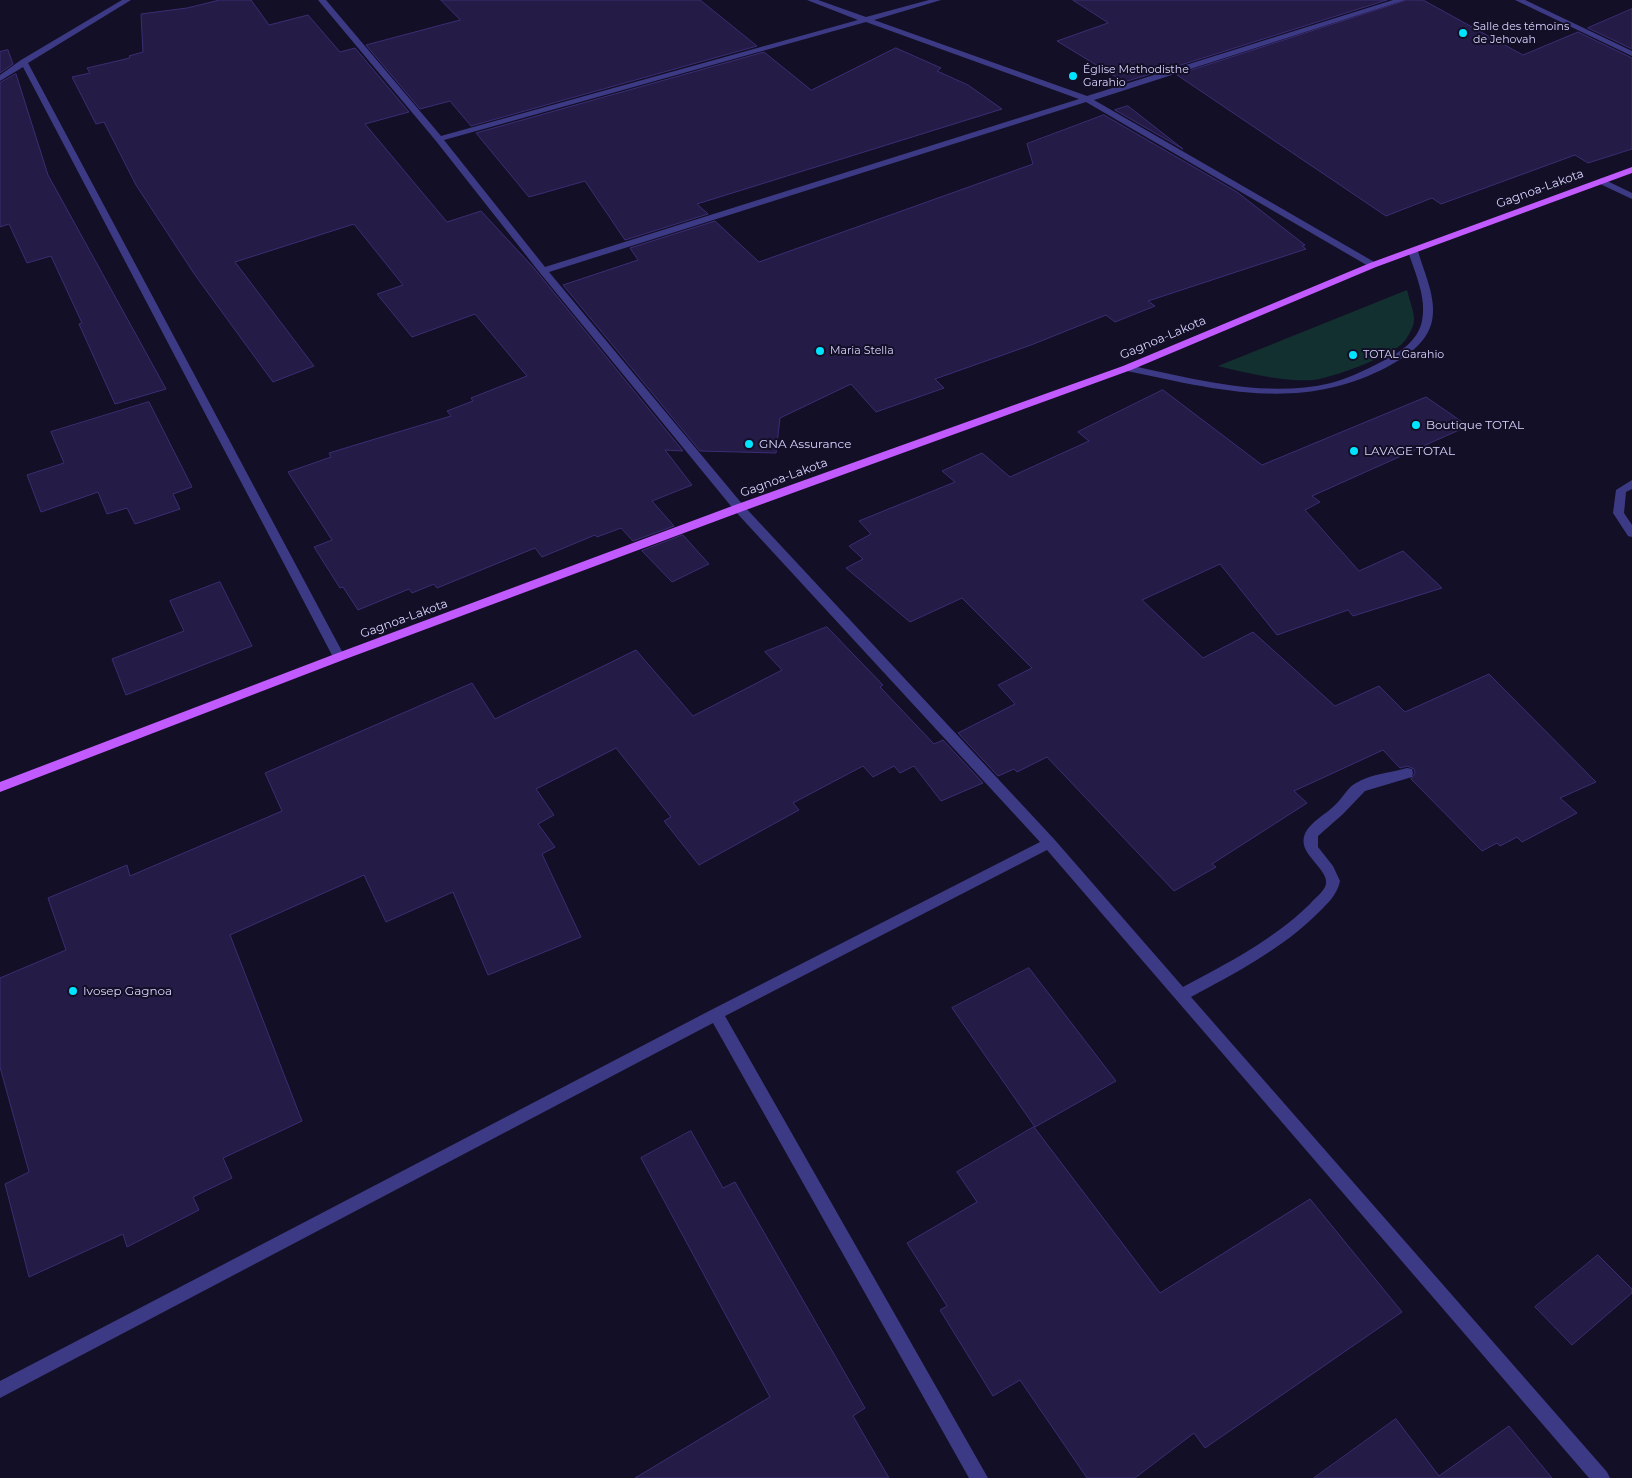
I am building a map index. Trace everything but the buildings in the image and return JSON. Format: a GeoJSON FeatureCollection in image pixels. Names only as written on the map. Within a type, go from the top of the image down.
{"type":"FeatureCollection","features":[{"type":"Feature","properties":{"kind":"main road","name":"Gagnoa-Lakota"},"geometry":{"type":"LineString","coordinates":[[0,787],[740,508],[1127,368],[1373,265],[1632,170]]}},
{"type":"Feature","properties":{"kind":"street"},"geometry":{"type":"LineString","coordinates":[[0,79],[24,62],[127,0]]}},
{"type":"Feature","properties":{"kind":"street"},"geometry":{"type":"LineString","coordinates":[[322,0],[439,140],[543,271],[740,508],[1049,843],[1602,1478]]}},
{"type":"Feature","properties":{"kind":"street"},"geometry":{"type":"LineString","coordinates":[[811,0],[1088,99],[1136,129],[1373,265]]}},
{"type":"Feature","properties":{"kind":"street"},"geometry":{"type":"LineString","coordinates":[[439,140],[937,0]]}},
{"type":"Feature","properties":{"kind":"street"},"geometry":{"type":"LineString","coordinates":[[543,271],[1401,0]]}},
{"type":"Feature","properties":{"kind":"street"},"geometry":{"type":"LineString","coordinates":[[1519,0],[1632,54]]}},
{"type":"Feature","properties":{"kind":"street"},"geometry":{"type":"LineString","coordinates":[[24,62],[339,658]]}},
{"type":"Feature","properties":{"kind":"street"},"geometry":{"type":"LineString","coordinates":[[1602,181],[1632,196]]}},
{"type":"Feature","properties":{"kind":"street"},"geometry":{"type":"LineString","coordinates":[[1127,368],[1217,386],[1264,392],[1297,391],[1328,386],[1368,372],[1406,353],[1422,335],[1428,321],[1428,305],[1413,251]]}},
{"type":"Feature","properties":{"kind":"street"},"geometry":{"type":"LineString","coordinates":[[1632,484],[1621,490],[1618,513],[1632,533]]}},
{"type":"Feature","properties":{"kind":"street"},"geometry":{"type":"LineString","coordinates":[[1182,996],[1268,947],[1300,924],[1332,888],[1329,870],[1312,851],[1310,837],[1338,812],[1359,787],[1407,773]]}},
{"type":"Feature","properties":{"kind":"street"},"geometry":{"type":"LineString","coordinates":[[0,1390],[716,1014],[1049,843]]}},
{"type":"Feature","properties":{"kind":"street"},"geometry":{"type":"LineString","coordinates":[[716,1014],[979,1478]]}},
{"type":"Feature","properties":{"kind":"green space"},"geometry":{"type":"Polygon","coordinates":[[[1407,290],[1414,320],[1408,336],[1395,349],[1359,366],[1313,380],[1290,380],[1218,366],[1407,290]]]}},
{"type":"Feature","properties":{"kind":"place","name":"Salle des témoins de Jehovah"},"geometry":{"type":"Point","coordinates":[1463,33]}},
{"type":"Feature","properties":{"kind":"place","name":"Église Methodisthe Garahio"},"geometry":{"type":"Point","coordinates":[1073,76]}},
{"type":"Feature","properties":{"kind":"place","name":"Maria Stella"},"geometry":{"type":"Point","coordinates":[820,351]}},
{"type":"Feature","properties":{"kind":"place","name":"TOTAL Garahio"},"geometry":{"type":"Point","coordinates":[1353,355]}},
{"type":"Feature","properties":{"kind":"place","name":"Boutique TOTAL"},"geometry":{"type":"Point","coordinates":[1416,425]}},
{"type":"Feature","properties":{"kind":"place","name":"GNA Assurance"},"geometry":{"type":"Point","coordinates":[749,444]}},
{"type":"Feature","properties":{"kind":"place","name":"LAVAGE TOTAL"},"geometry":{"type":"Point","coordinates":[1354,451]}},
{"type":"Feature","properties":{"kind":"place","name":"Ivosep Gagnoa"},"geometry":{"type":"Point","coordinates":[73,991]}}]}
